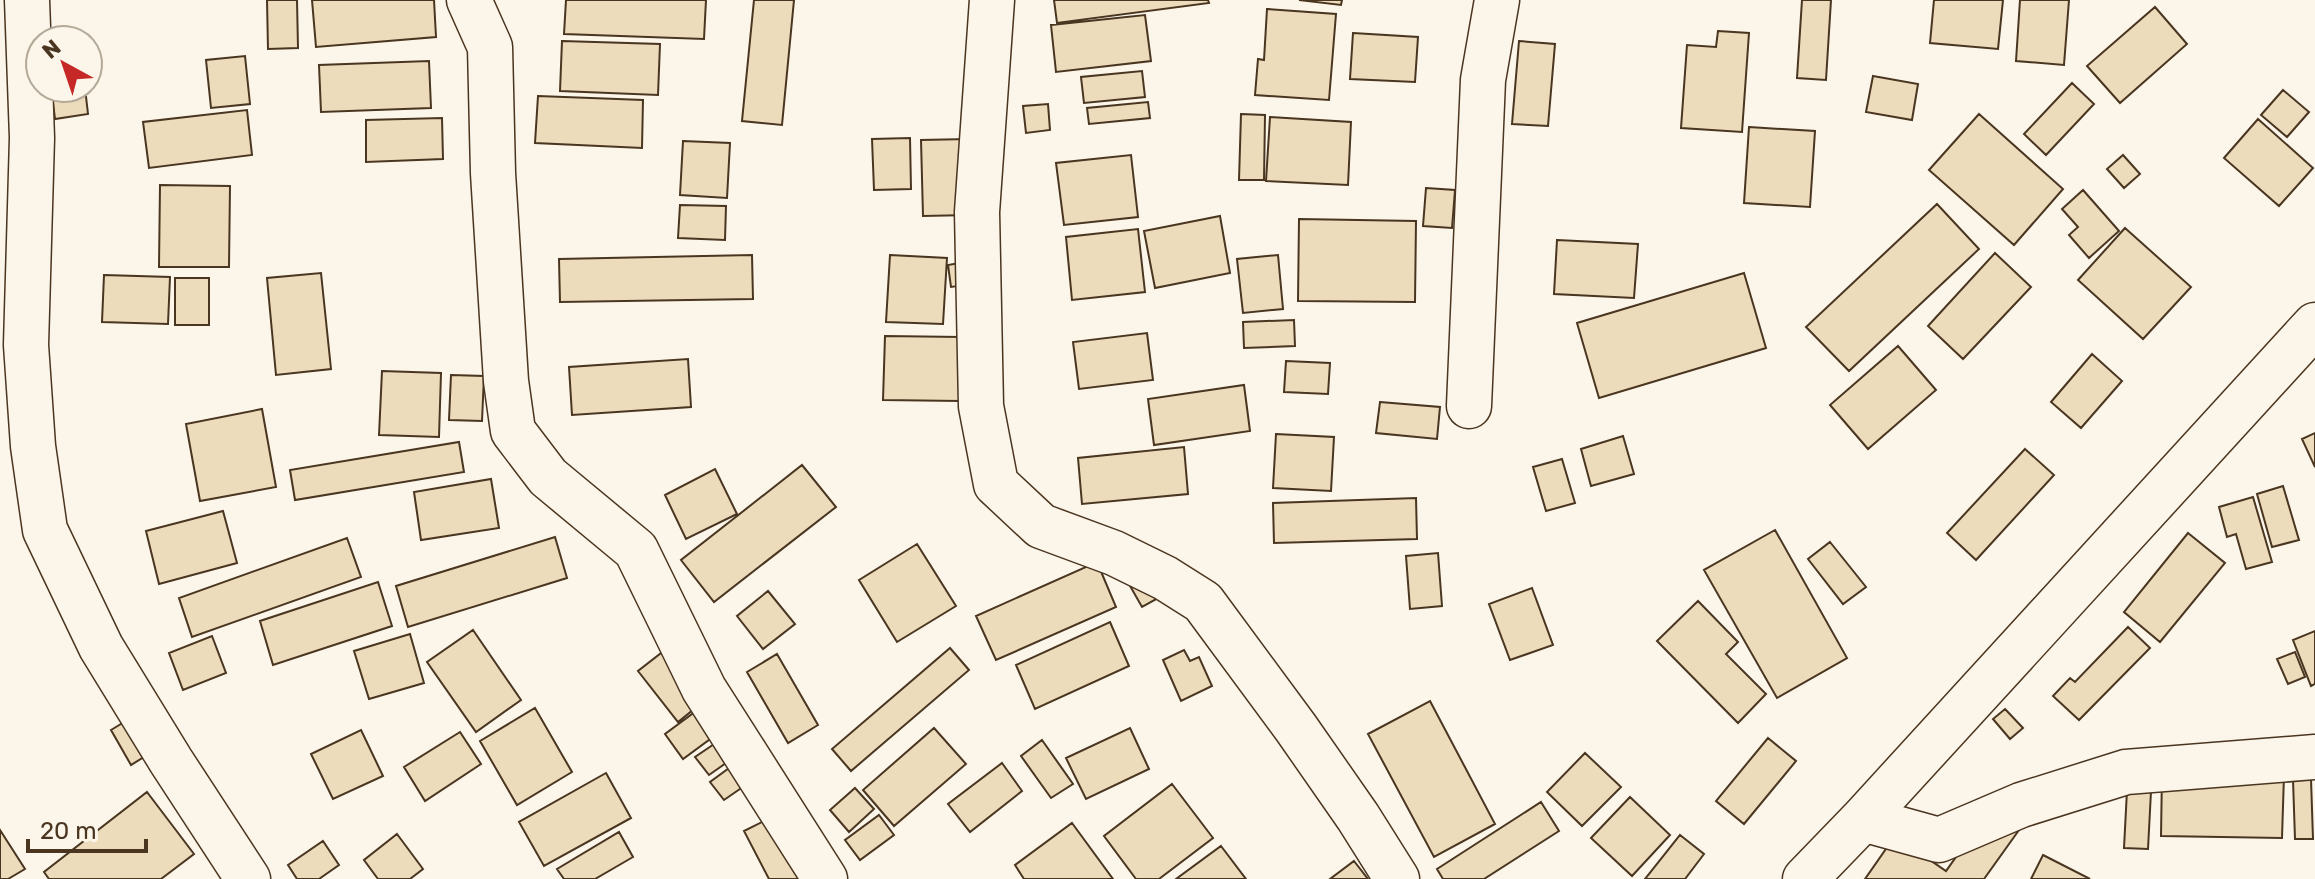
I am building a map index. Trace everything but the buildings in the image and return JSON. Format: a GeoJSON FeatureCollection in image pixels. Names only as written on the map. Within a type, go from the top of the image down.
{"type":"FeatureCollection","features":[{"type":"Feature","properties":{"kind":"street"},"geometry":{"type":"LineString","coordinates":[[27,0],[32,138],[26,345],[33,446],[45,530],[101,647],[248,879]]}},
{"type":"Feature","properties":{"kind":"street"},"geometry":{"type":"LineString","coordinates":[[469,0],[490,47],[494,188],[506,381],[513,431],[548,477],[636,550],[704,689],[825,879]]}},
{"type":"Feature","properties":{"kind":"street"},"geometry":{"type":"LineString","coordinates":[[992,0],[977,212],[981,406],[996,484],[1041,526],[1114,553],[1165,578],[1203,602],[1296,728],[1397,879]]}},
{"type":"Feature","properties":{"kind":"street"},"geometry":{"type":"LineString","coordinates":[[1469,406],[1483,80],[1497,0]]}},
{"type":"Feature","properties":{"kind":"street"},"geometry":{"type":"LineString","coordinates":[[1805,879],[2315,325]]}},
{"type":"Feature","properties":{"kind":"street"},"geometry":{"type":"LineString","coordinates":[[1863,819],[1939,840],[2021,805],[2126,772],[2315,757]]}}]}
